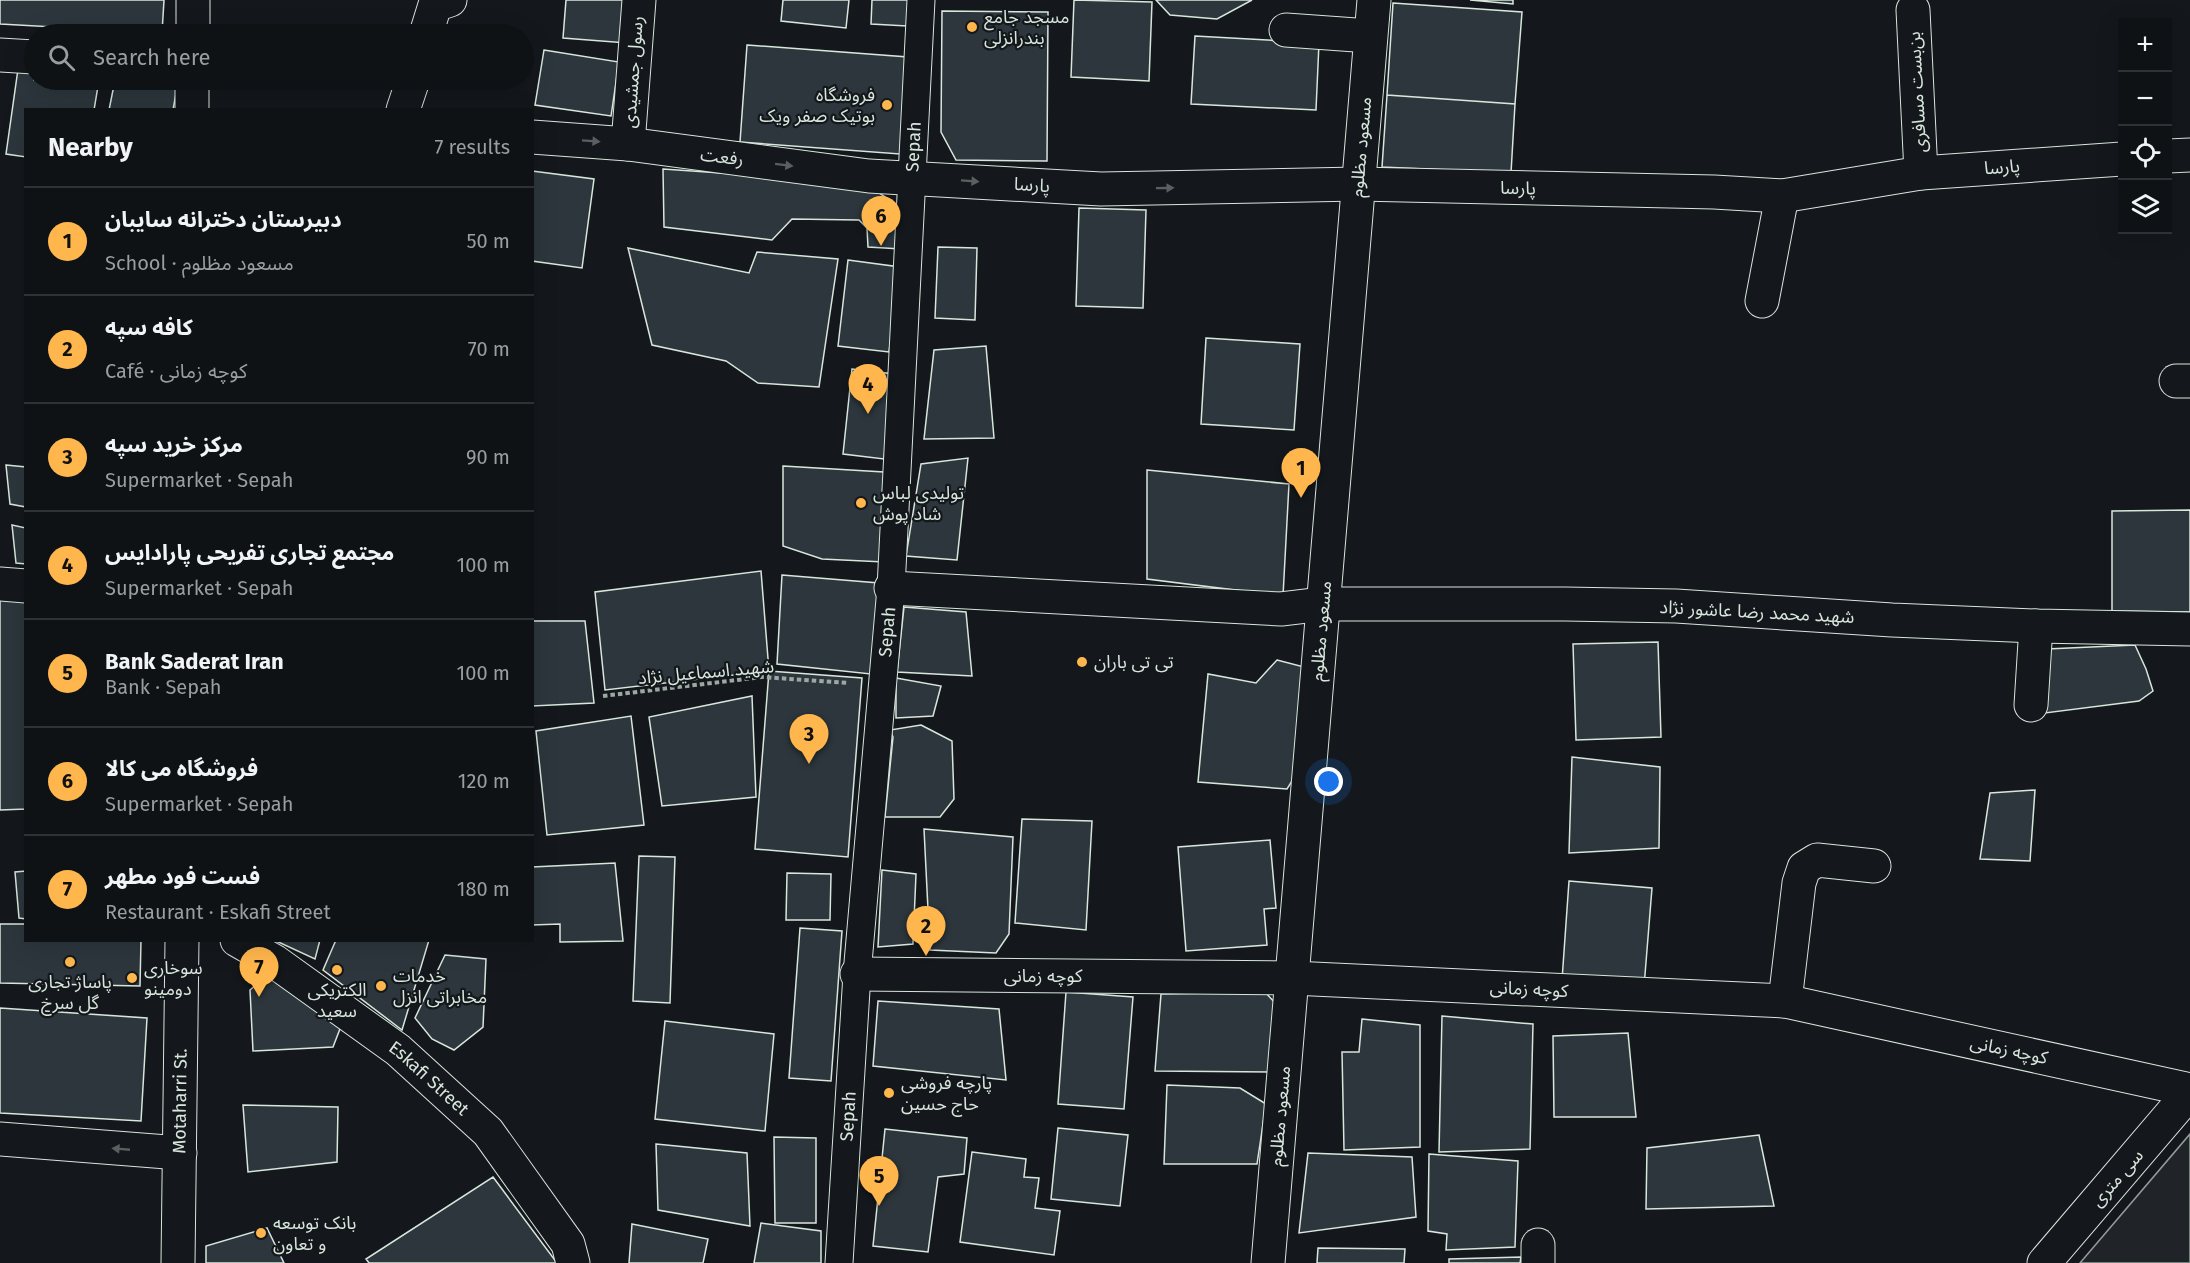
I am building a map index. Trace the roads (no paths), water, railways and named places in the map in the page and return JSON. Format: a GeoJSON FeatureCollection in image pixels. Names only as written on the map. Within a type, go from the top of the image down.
{"type":"FeatureCollection","features":[{"type":"Feature","properties":{"kind":"street"},"geometry":{"type":"LineString","coordinates":[[193,0],[193,24]]}},
{"type":"Feature","properties":{"kind":"street"},"geometry":{"type":"LineString","coordinates":[[429,24],[435,5],[450,0]]}},
{"type":"Feature","properties":{"kind":"street","name":"رسول جمشیدی"},"geometry":{"type":"LineString","coordinates":[[628,144],[639,0]]}},
{"type":"Feature","properties":{"kind":"street","name":"Sepah"},"geometry":{"type":"LineString","coordinates":[[839,1263],[857,974],[891,588],[921,0]]}},
{"type":"Feature","properties":{"kind":"street","name":"مسعود مظلوم"},"geometry":{"type":"LineString","coordinates":[[1268,1263],[1374,0]]}},
{"type":"Feature","properties":{"kind":"street","name":"بن‌بست مسافری"},"geometry":{"type":"LineString","coordinates":[[1913,10],[1921,173]]}},
{"type":"Feature","properties":{"kind":"street"},"geometry":{"type":"LineString","coordinates":[[1286,30],[1370,36]]}},
{"type":"Feature","properties":{"kind":"street"},"geometry":{"type":"LineString","coordinates":[[0,54],[24,56]]}},
{"type":"Feature","properties":{"kind":"street"},"geometry":{"type":"LineString","coordinates":[[192,90],[192,108]]}},
{"type":"Feature","properties":{"kind":"street"},"geometry":{"type":"LineString","coordinates":[[405,108],[410,90]]}},
{"type":"Feature","properties":{"kind":"street","name":"رفعت"},"geometry":{"type":"LineString","coordinates":[[534,137],[628,144],[869,176],[912,177]]}},
{"type":"Feature","properties":{"kind":"street"},"geometry":{"type":"LineString","coordinates":[[2172,156],[2190,155]]}},
{"type":"Feature","properties":{"kind":"street","name":"پارسا"},"geometry":{"type":"LineString","coordinates":[[912,177],[1101,189],[1358,184],[1714,192],[1782,196],[1921,173],[2118,159]]}},
{"type":"Feature","properties":{"kind":"street"},"geometry":{"type":"LineString","coordinates":[[1762,301],[1782,196]]}},
{"type":"Feature","properties":{"kind":"street"},"geometry":{"type":"LineString","coordinates":[[0,584],[24,586]]}},
{"type":"Feature","properties":{"kind":"street","name":"شهید محمد رضا عاشور نژاد"},"geometry":{"type":"LineString","coordinates":[[891,588],[1281,609],[1323,604],[1565,603],[1676,606],[1892,620],[2036,626],[2190,629]]}},
{"type":"Feature","properties":{"kind":"street"},"geometry":{"type":"LineString","coordinates":[[2031,705],[2036,626]]}},
{"type":"Feature","properties":{"kind":"street"},"geometry":{"type":"LineString","coordinates":[[1785,1001],[1799,883],[1804,868],[1817,860],[1874,866]]}},
{"type":"Feature","properties":{"kind":"street","name":"Motaharri St."},"geometry":{"type":"LineString","coordinates":[[178,1263],[182,942]]}},
{"type":"Feature","properties":{"kind":"street","name":"Eskafi Street"},"geometry":{"type":"LineString","coordinates":[[240,942],[274,962],[398,1050],[488,1132],[568,1244],[573,1263]]}},
{"type":"Feature","properties":{"kind":"street","name":"کوچه زمانی"},"geometry":{"type":"LineString","coordinates":[[857,974],[1292,978],[1785,1001],[2190,1091]]}},
{"type":"Feature","properties":{"kind":"street","name":"سی متری"},"geometry":{"type":"LineString","coordinates":[[2044,1263],[2190,1091]]}},
{"type":"Feature","properties":{"kind":"street"},"geometry":{"type":"LineString","coordinates":[[0,1139],[180,1154]]}},
{"type":"Feature","properties":{"kind":"place","name":"مسجد جامع بندرانزلی"},"geometry":{"type":"Point","coordinates":[972,27]}},
{"type":"Feature","properties":{"kind":"place","name":"فروشگاه بوتیک صفر ویک"},"geometry":{"type":"Point","coordinates":[887,105]}},
{"type":"Feature","properties":{"kind":"place","name":"فروشگاه می کالا"},"geometry":{"type":"Point","coordinates":[881,246]}},
{"type":"Feature","properties":{"kind":"place","name":"مجتمع تجاری تفریحی پارادایس"},"geometry":{"type":"Point","coordinates":[868,414]}},
{"type":"Feature","properties":{"kind":"place","name":"دبیرستان دخترانه سایبان"},"geometry":{"type":"Point","coordinates":[1301,498]}},
{"type":"Feature","properties":{"kind":"place","name":"تولیدی لباس شاد پوش"},"geometry":{"type":"Point","coordinates":[861,503]}},
{"type":"Feature","properties":{"kind":"place","name":"تی تی باران"},"geometry":{"type":"Point","coordinates":[1082,662]}},
{"type":"Feature","properties":{"kind":"place","name":"مرکز خرید سپه"},"geometry":{"type":"Point","coordinates":[809,764]}},
{"type":"Feature","properties":{"kind":"place","name":"کافه سپه"},"geometry":{"type":"Point","coordinates":[926,956]}},
{"type":"Feature","properties":{"kind":"place","name":"پاساژ تجاری گل سرخ"},"geometry":{"type":"Point","coordinates":[70,962]}},
{"type":"Feature","properties":{"kind":"place","name":"الکتریکی سعید"},"geometry":{"type":"Point","coordinates":[337,970]}},
{"type":"Feature","properties":{"kind":"place","name":"سوخاری دومینو"},"geometry":{"type":"Point","coordinates":[132,978]}},
{"type":"Feature","properties":{"kind":"place","name":"خدمات مخابراتی انزل"},"geometry":{"type":"Point","coordinates":[381,986]}},
{"type":"Feature","properties":{"kind":"place","name":"فست فود مطهر"},"geometry":{"type":"Point","coordinates":[259,997]}},
{"type":"Feature","properties":{"kind":"place","name":"پارچه فروشی حاج حسین"},"geometry":{"type":"Point","coordinates":[889,1093]}},
{"type":"Feature","properties":{"kind":"place","name":"Bank Saderat Iran"},"geometry":{"type":"Point","coordinates":[879,1206]}},
{"type":"Feature","properties":{"kind":"place","name":"بانک توسعه و تعاون"},"geometry":{"type":"Point","coordinates":[261,1233]}}]}
